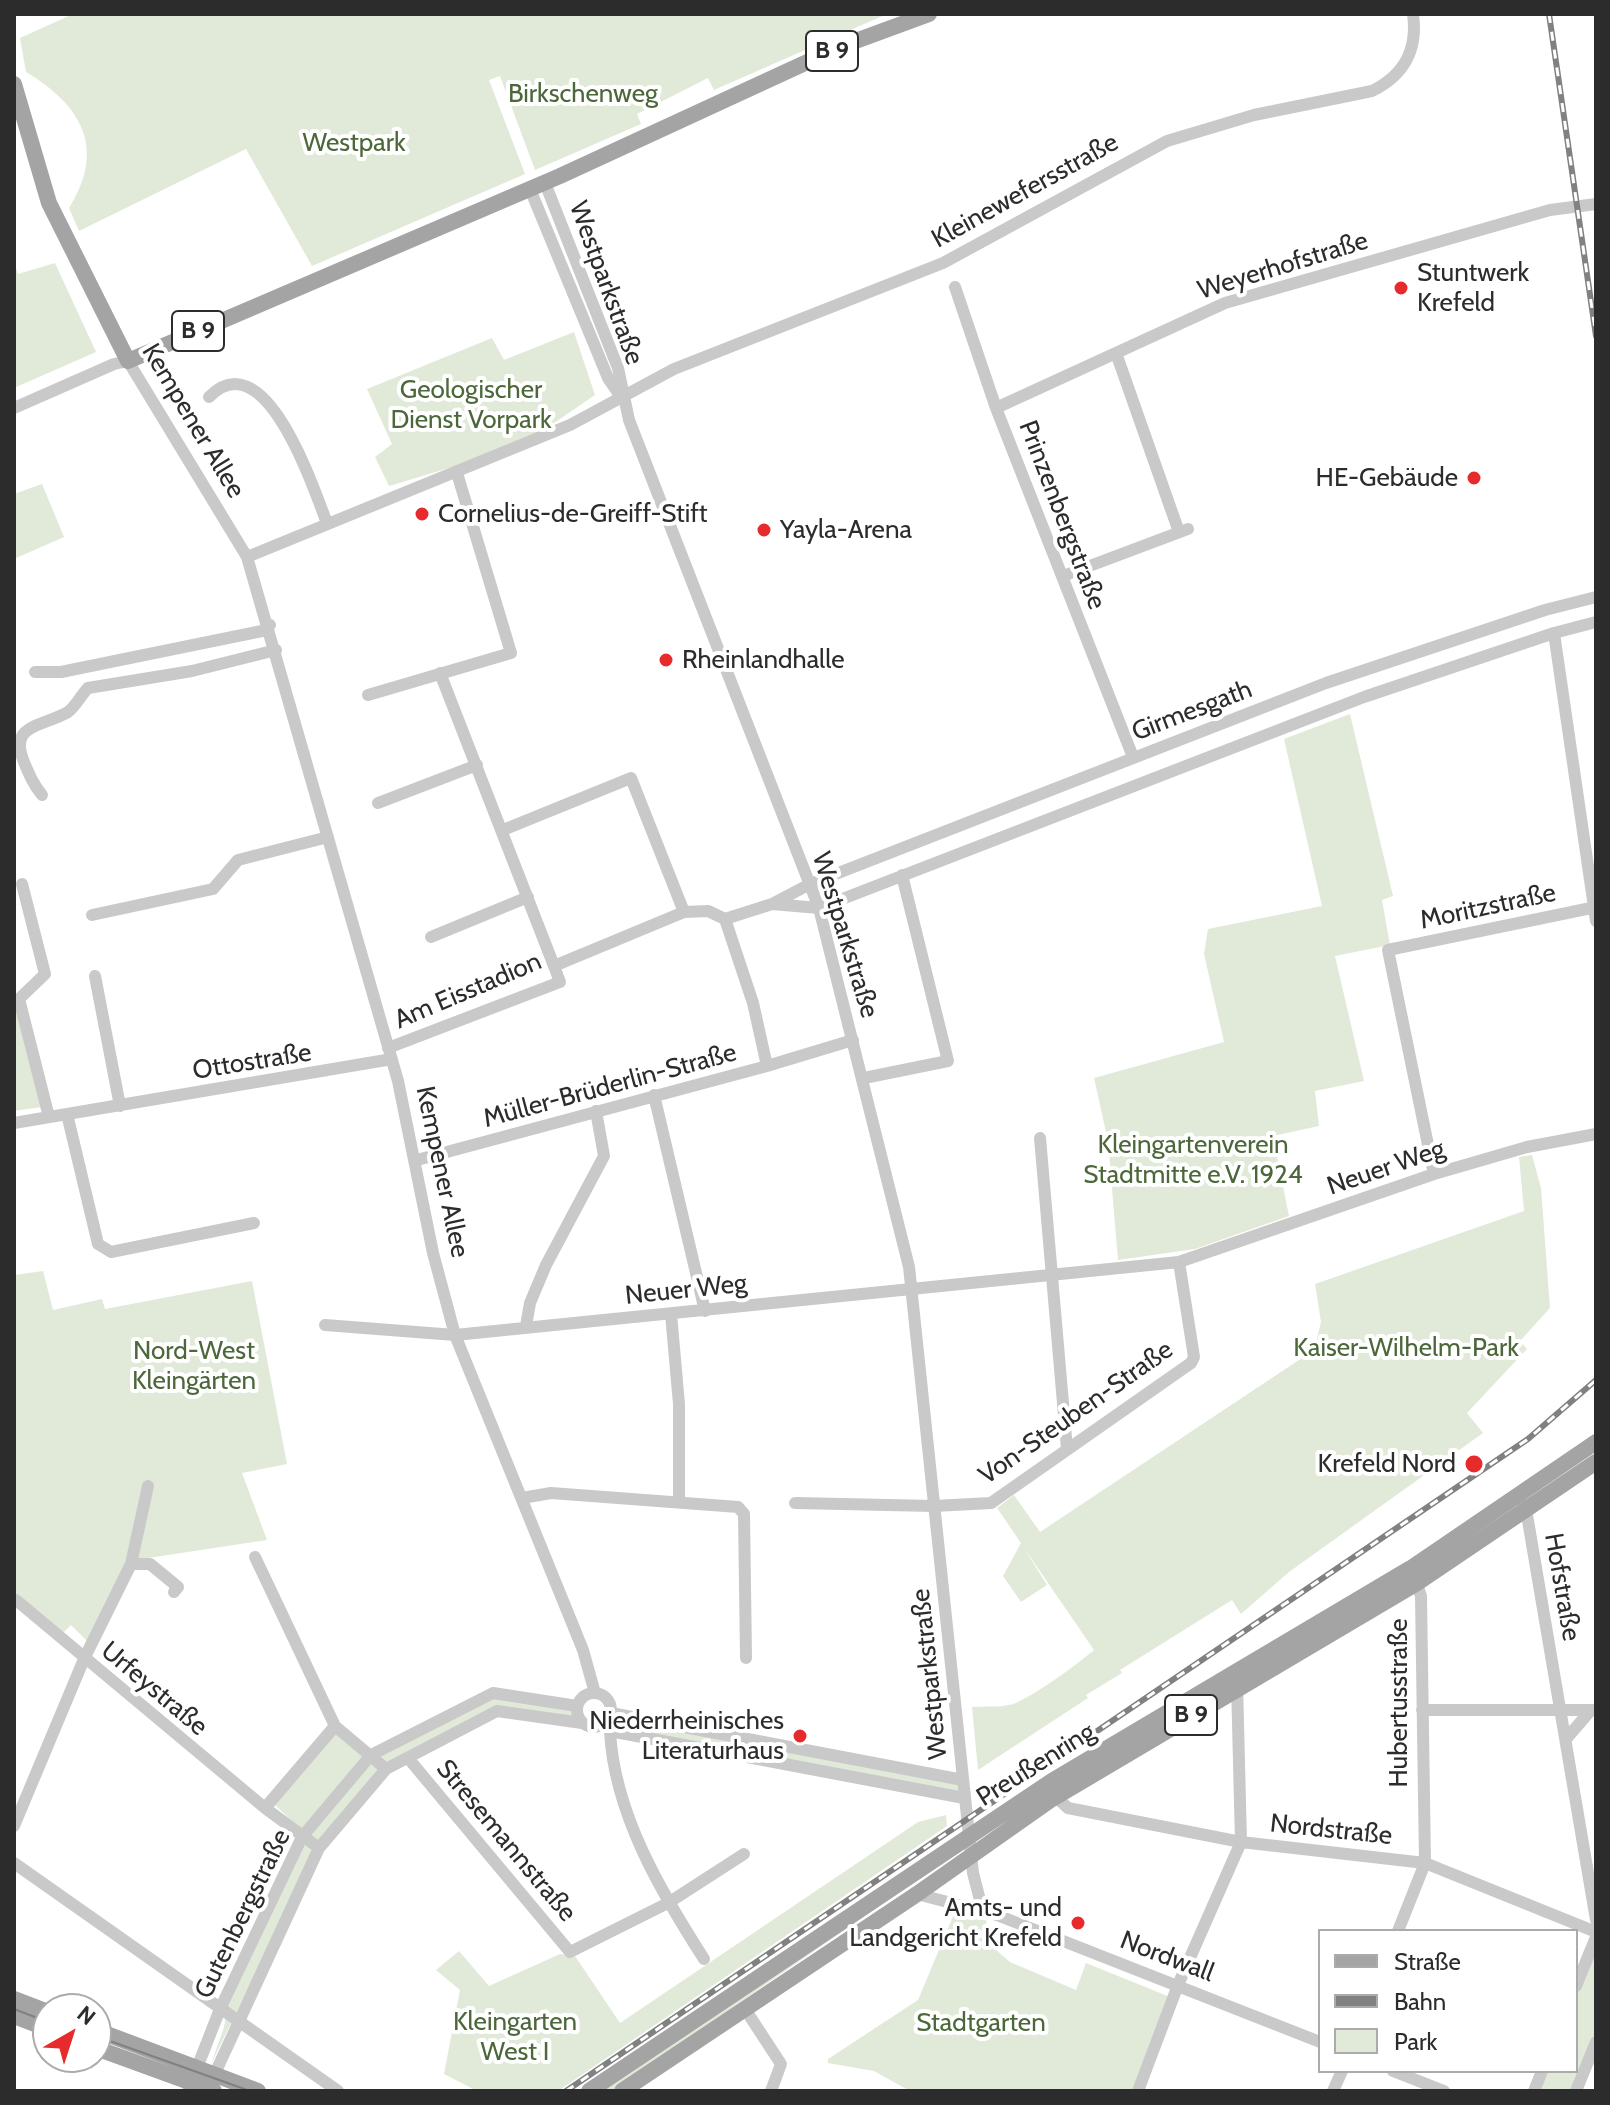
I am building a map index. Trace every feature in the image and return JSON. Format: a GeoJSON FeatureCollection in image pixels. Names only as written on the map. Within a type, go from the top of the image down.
{"type":"FeatureCollection","features":[{"type":"Feature","properties":{"kind":"main road","name":"B 9"},"geometry":{"type":"LineString","coordinates":[[128,361],[537,186],[830,52],[929,14]]}},
{"type":"Feature","properties":{"kind":"main road","name":"Kempener Allee"},"geometry":{"type":"LineString","coordinates":[[14,84],[49,203],[128,361]]}},
{"type":"Feature","properties":{"kind":"main road","name":"B 9"},"geometry":{"type":"LineString","coordinates":[[1522,1502],[1596,1442]]}},
{"type":"Feature","properties":{"kind":"main road","name":"B 9"},"geometry":{"type":"LineString","coordinates":[[1522,1502],[1596,1462]]}},
{"type":"Feature","properties":{"kind":"main road","name":"Preußenring"},"geometry":{"type":"LineString","coordinates":[[589,2091],[967,1836],[1414,1575],[1522,1502]]}},
{"type":"Feature","properties":{"kind":"main road","name":"Preußenring"},"geometry":{"type":"LineString","coordinates":[[622,2091],[1236,1679]]}},
{"type":"Feature","properties":{"kind":"main road"},"geometry":{"type":"LineString","coordinates":[[112,2036],[197,2068],[211,2086]]}},
{"type":"Feature","properties":{"kind":"main road"},"geometry":{"type":"LineString","coordinates":[[112,2055],[189,2088],[211,2086],[258,2091]]}},
{"type":"Feature","properties":{"kind":"street","name":"Kleinewefersstraße"},"geometry":{"type":"LineString","coordinates":[[247,557],[457,473],[623,400],[674,369],[943,263],[1167,141],[1267,112],[1372,91],[1386,84],[1406,64],[1415,29],[1413,14]]}},
{"type":"Feature","properties":{"kind":"street","name":"Westparkstraße"},"geometry":{"type":"LineString","coordinates":[[537,186],[618,368],[623,400],[819,908],[864,1078],[913,1289],[967,1836]]}},
{"type":"Feature","properties":{"kind":"street","name":"Weyerhofstraße"},"geometry":{"type":"LineString","coordinates":[[996,408],[1234,300],[1556,209],[1596,204]]}},
{"type":"Feature","properties":{"kind":"street","name":"Prinzenbergstraße"},"geometry":{"type":"LineString","coordinates":[[955,287],[996,408],[1133,757]]}},
{"type":"Feature","properties":{"kind":"street"},"geometry":{"type":"LineString","coordinates":[[1063,576],[1183,531],[1116,353]]}},
{"type":"Feature","properties":{"kind":"street"},"geometry":{"type":"LineString","coordinates":[[14,408],[114,364],[128,361]]}},
{"type":"Feature","properties":{"kind":"street","name":"Kempener Allee"},"geometry":{"type":"LineString","coordinates":[[128,361],[247,557],[270,625],[390,1054],[417,1160],[433,1253],[455,1335],[583,1650],[595,1693]]}},
{"type":"Feature","properties":{"kind":"street"},"geometry":{"type":"LineString","coordinates":[[209,397],[227,383],[239,382],[248,385],[271,407],[295,442],[327,523]]}},
{"type":"Feature","properties":{"kind":"street"},"geometry":{"type":"LineString","coordinates":[[368,695],[511,653],[457,473]]}},
{"type":"Feature","properties":{"kind":"street","name":"Girmesgath"},"geometry":{"type":"LineString","coordinates":[[810,884],[1326,683],[1545,610],[1596,597]]}},
{"type":"Feature","properties":{"kind":"street","name":"Girmesgath"},"geometry":{"type":"LineString","coordinates":[[819,908],[1364,697],[1554,633],[1596,622]]}},
{"type":"Feature","properties":{"kind":"street"},"geometry":{"type":"LineString","coordinates":[[35,672],[61,672],[262,631],[270,625]]}},
{"type":"Feature","properties":{"kind":"street"},"geometry":{"type":"LineString","coordinates":[[1554,633],[1595,912]]}},
{"type":"Feature","properties":{"kind":"street"},"geometry":{"type":"LineString","coordinates":[[42,795],[32,783],[18,747],[18,739],[25,732],[71,710],[88,688],[192,671],[276,650]]}},
{"type":"Feature","properties":{"kind":"street"},"geometry":{"type":"LineString","coordinates":[[440,673],[554,966]]}},
{"type":"Feature","properties":{"kind":"street"},"geometry":{"type":"LineString","coordinates":[[378,803],[477,765]]}},
{"type":"Feature","properties":{"kind":"street"},"geometry":{"type":"LineString","coordinates":[[503,830],[631,778],[684,912],[708,911],[725,919],[772,904],[810,884]]}},
{"type":"Feature","properties":{"kind":"street"},"geometry":{"type":"LineString","coordinates":[[92,915],[213,889],[238,860],[328,837]]}},
{"type":"Feature","properties":{"kind":"street"},"geometry":{"type":"LineString","coordinates":[[864,1078],[948,1061],[902,875]]}},
{"type":"Feature","properties":{"kind":"street"},"geometry":{"type":"LineString","coordinates":[[22,884],[45,974],[19,999],[49,1117]]}},
{"type":"Feature","properties":{"kind":"street"},"geometry":{"type":"LineString","coordinates":[[431,937],[528,897]]}},
{"type":"Feature","properties":{"kind":"street"},"geometry":{"type":"LineString","coordinates":[[772,904],[819,908]]}},
{"type":"Feature","properties":{"kind":"street","name":"Am Eisstadion"},"geometry":{"type":"LineString","coordinates":[[390,1054],[560,982],[554,966],[684,912]]}},
{"type":"Feature","properties":{"kind":"street","name":"Moritzstraße"},"geometry":{"type":"LineString","coordinates":[[1434,1174],[1388,950],[1595,912]]}},
{"type":"Feature","properties":{"kind":"street","name":"Müller-Brüderlin-Straße"},"geometry":{"type":"LineString","coordinates":[[725,919],[753,1003],[767,1066]]}},
{"type":"Feature","properties":{"kind":"street"},"geometry":{"type":"LineString","coordinates":[[95,976],[120,1106]]}},
{"type":"Feature","properties":{"kind":"street","name":"Müller-Brüderlin-Straße"},"geometry":{"type":"LineString","coordinates":[[417,1160],[853,1040]]}},
{"type":"Feature","properties":{"kind":"street","name":"Ottostraße"},"geometry":{"type":"LineString","coordinates":[[14,1123],[120,1106],[390,1054]]}},
{"type":"Feature","properties":{"kind":"street"},"geometry":{"type":"LineString","coordinates":[[654,1095],[705,1311]]}},
{"type":"Feature","properties":{"kind":"street"},"geometry":{"type":"LineString","coordinates":[[526,1326],[530,1303],[546,1265],[604,1156],[596,1111]]}},
{"type":"Feature","properties":{"kind":"street"},"geometry":{"type":"LineString","coordinates":[[67,1114],[98,1244],[104,1250],[111,1252],[254,1223]]}},
{"type":"Feature","properties":{"kind":"street","name":"Neuer Weg"},"geometry":{"type":"LineString","coordinates":[[325,1325],[455,1335],[1179,1262],[1434,1174],[1527,1147],[1596,1134]]}},
{"type":"Feature","properties":{"kind":"street"},"geometry":{"type":"LineString","coordinates":[[1040,1138],[1067,1449]]}},
{"type":"Feature","properties":{"kind":"street","name":"Von-Steuben-Straße"},"geometry":{"type":"LineString","coordinates":[[934,1506],[991,1503],[1191,1363],[1194,1357],[1179,1262]]}},
{"type":"Feature","properties":{"kind":"street"},"geometry":{"type":"LineString","coordinates":[[671,1314],[679,1404],[679,1500]]}},
{"type":"Feature","properties":{"kind":"street"},"geometry":{"type":"LineString","coordinates":[[14,1826],[84,1659],[131,1564],[148,1486]]}},
{"type":"Feature","properties":{"kind":"street"},"geometry":{"type":"LineString","coordinates":[[522,1498],[551,1493],[679,1500],[729,1504],[744,1514],[746,1658]]}},
{"type":"Feature","properties":{"kind":"street","name":"Hofstraße"},"geometry":{"type":"LineString","coordinates":[[1522,1502],[1593,1877],[1596,1920]]}},
{"type":"Feature","properties":{"kind":"street"},"geometry":{"type":"LineString","coordinates":[[795,1503],[934,1506]]}},
{"type":"Feature","properties":{"kind":"street"},"geometry":{"type":"LineString","coordinates":[[255,1557],[335,1726],[386,1769]]}},
{"type":"Feature","properties":{"kind":"street"},"geometry":{"type":"LineString","coordinates":[[131,1564],[150,1564],[178,1587],[174,1592]]}},
{"type":"Feature","properties":{"kind":"street","name":"Hubertusstraße"},"geometry":{"type":"LineString","coordinates":[[1399,1929],[1425,1863],[1421,1596],[1414,1575]]}},
{"type":"Feature","properties":{"kind":"street","name":"Urfeystraße"},"geometry":{"type":"LineString","coordinates":[[16,1600],[265,1808],[319,1848]]}},
{"type":"Feature","properties":{"kind":"street"},"geometry":{"type":"LineString","coordinates":[[1138,2091],[1178,1985],[1241,1842],[1236,1679]]}},
{"type":"Feature","properties":{"kind":"street","name":"Gutenbergstraße"},"geometry":{"type":"LineString","coordinates":[[189,2088],[220,2009],[302,1837],[371,1755],[493,1693],[577,1706]]}},
{"type":"Feature","properties":{"kind":"street"},"geometry":{"type":"LineString","coordinates":[[704,1959],[668,1903],[632,1821],[615,1769],[608,1723],[608,1700],[595,1693],[583,1696],[577,1706],[582,1723],[594,1727],[608,1723],[963,1780]]}},
{"type":"Feature","properties":{"kind":"street"},"geometry":{"type":"LineString","coordinates":[[1422,1710],[1594,1710]]}},
{"type":"Feature","properties":{"kind":"street"},"geometry":{"type":"LineString","coordinates":[[1566,1739],[1594,1710]]}},
{"type":"Feature","properties":{"kind":"street","name":"Gutenbergstraße"},"geometry":{"type":"LineString","coordinates":[[211,2086],[237,2021],[319,1848],[386,1769],[497,1711],[582,1723]]}},
{"type":"Feature","properties":{"kind":"street"},"geometry":{"type":"LineString","coordinates":[[608,1723],[964,1798]]}},
{"type":"Feature","properties":{"kind":"street"},"geometry":{"type":"LineString","coordinates":[[265,1808],[335,1726]]}},
{"type":"Feature","properties":{"kind":"street","name":"Stresemannstraße"},"geometry":{"type":"LineString","coordinates":[[408,1758],[570,1952],[668,1903]]}},
{"type":"Feature","properties":{"kind":"street","name":"Nordstraße"},"geometry":{"type":"LineString","coordinates":[[1056,1797],[1068,1808],[1241,1842],[1425,1863],[1596,1934]]}},
{"type":"Feature","properties":{"kind":"street"},"geometry":{"type":"LineString","coordinates":[[967,1836],[980,1900],[997,1915]]}},
{"type":"Feature","properties":{"kind":"street"},"geometry":{"type":"LineString","coordinates":[[668,1903],[744,1854]]}},
{"type":"Feature","properties":{"kind":"street"},"geometry":{"type":"LineString","coordinates":[[14,1863],[338,2091]]}},
{"type":"Feature","properties":{"kind":"street","name":"Nordwall"},"geometry":{"type":"LineString","coordinates":[[917,1894],[997,1915],[1318,2041]]}},
{"type":"Feature","properties":{"kind":"street"},"geometry":{"type":"LineString","coordinates":[[1578,1981],[1596,1934]]}},
{"type":"Feature","properties":{"kind":"street"},"geometry":{"type":"LineString","coordinates":[[745,2009],[781,2064],[771,2091]]}},
{"type":"Feature","properties":{"kind":"street"},"geometry":{"type":"LineString","coordinates":[[1576,2091],[1596,2042]]}},
{"type":"Feature","properties":{"kind":"street"},"geometry":{"type":"LineString","coordinates":[[1398,2073],[1444,2091]]}},
{"type":"Feature","properties":{"kind":"green space","name":"Westpark"},"geometry":{"type":"Polygon","coordinates":[[[73,14],[887,14],[714,90],[708,78],[637,114],[641,124],[535,170],[500,76],[489,80],[525,174],[312,266],[246,149],[79,231],[69,208],[86,166],[87,147],[82,130],[61,99],[26,72],[20,38],[73,14]]]}},
{"type":"Feature","properties":{"kind":"green space"},"geometry":{"type":"Polygon","coordinates":[[[14,262],[18,274],[55,263],[96,352],[14,388],[14,262]]]}},
{"type":"Feature","properties":{"kind":"green space","name":"Geologischer Dienst Vorpark"},"geometry":{"type":"Polygon","coordinates":[[[574,332],[595,395],[519,447],[389,486],[375,457],[392,444],[367,389],[492,338],[504,360],[574,332]]]}},
{"type":"Feature","properties":{"kind":"green space"},"geometry":{"type":"Polygon","coordinates":[[[42,484],[64,537],[14,559],[14,494],[42,484]]]}},
{"type":"Feature","properties":{"kind":"green space","name":"Kleingartenverein Stadtmitte e.V. 1924"},"geometry":{"type":"Polygon","coordinates":[[[1350,714],[1393,896],[1382,900],[1390,945],[1335,956],[1364,1081],[1315,1091],[1319,1126],[1273,1136],[1289,1216],[1195,1249],[1118,1260],[1108,1141],[1094,1078],[1224,1042],[1204,954],[1208,929],[1322,906],[1284,739],[1350,714]]]}},
{"type":"Feature","properties":{"kind":"green space"},"geometry":{"type":"Polygon","coordinates":[[[14,995],[42,1107],[14,1111],[14,995]]]}},
{"type":"Feature","properties":{"kind":"green space","name":"Kaiser-Wilhelm-Park"},"geometry":{"type":"Polygon","coordinates":[[[1532,1155],[1541,1188],[1550,1308],[1520,1341],[1527,1349],[1467,1413],[1483,1433],[1289,1572],[1241,1614],[1232,1600],[1120,1670],[1122,1673],[1086,1695],[1088,1698],[978,1770],[972,1707],[1016,1703],[1056,1679],[1094,1650],[1024,1548],[1047,1585],[1021,1602],[1003,1576],[1021,1543],[997,1508],[1014,1495],[1040,1532],[1314,1350],[1321,1322],[1315,1284],[1524,1211],[1519,1157],[1532,1155]]]}},
{"type":"Feature","properties":{"kind":"green space","name":"Nord-West Kleingärten"},"geometry":{"type":"Polygon","coordinates":[[[43,1271],[53,1310],[102,1299],[105,1309],[252,1281],[287,1464],[242,1473],[267,1540],[128,1561],[87,1641],[71,1625],[62,1634],[14,1600],[14,1275],[43,1271]]]}},
{"type":"Feature","properties":{"kind":"green space"},"geometry":{"type":"Polygon","coordinates":[[[494,1696],[572,1710],[571,1719],[497,1711],[384,1773],[317,1847],[211,2064],[228,2005],[305,1843],[298,1827],[274,1804],[336,1729],[372,1758],[494,1696]]]}},
{"type":"Feature","properties":{"kind":"green space"},"geometry":{"type":"Polygon","coordinates":[[[619,1720],[958,1784],[959,1794],[614,1726],[619,1720]]]}},
{"type":"Feature","properties":{"kind":"green space","name":"Kleingarten West I"},"geometry":{"type":"Polygon","coordinates":[[[946,1815],[947,1826],[558,2091],[477,2091],[444,2074],[460,1990],[436,1970],[459,1951],[489,1986],[560,1954],[575,1956],[620,2023],[918,1822],[946,1815]]]}},
{"type":"Feature","properties":{"kind":"green space"},"geometry":{"type":"Polygon","coordinates":[[[945,1861],[611,2091],[598,2091],[945,1861]]]}},
{"type":"Feature","properties":{"kind":"green space","name":"Stadtgarten"},"geometry":{"type":"Polygon","coordinates":[[[956,1909],[987,1921],[981,1937],[1010,1962],[1076,1990],[1086,1963],[1170,1997],[1132,2091],[910,2091],[874,2071],[828,2063],[828,2059],[918,2000],[956,1909]]]}},
{"type":"Feature","properties":{"kind":"green space"},"geometry":{"type":"Polygon","coordinates":[[[1596,1946],[1596,2033],[1573,2091],[1537,2091],[1544,2073],[1578,2073],[1578,1990],[1596,1946]]]}},
{"type":"Feature","properties":{"kind":"tram line"},"geometry":{"type":"LineString","coordinates":[[14,2009],[32,2016]]}},
{"type":"Feature","properties":{"kind":"tram line"},"geometry":{"type":"LineString","coordinates":[[112,2042],[250,2091]]}},
{"type":"Feature","properties":{"kind":"railway"},"geometry":{"type":"LineString","coordinates":[[1549,14],[1596,336]]}},
{"type":"Feature","properties":{"kind":"railway"},"geometry":{"type":"LineString","coordinates":[[566,2091],[1528,1439],[1596,1380]]}},
{"type":"Feature","properties":{"kind":"place","name":"Stuntwerk Krefeld"},"geometry":{"type":"Point","coordinates":[1401,288]}},
{"type":"Feature","properties":{"kind":"place","name":"HE-Gebäude"},"geometry":{"type":"Point","coordinates":[1474,478]}},
{"type":"Feature","properties":{"kind":"place","name":"Cornelius-de-Greiff-Stift"},"geometry":{"type":"Point","coordinates":[422,514]}},
{"type":"Feature","properties":{"kind":"place","name":"Yayla-Arena"},"geometry":{"type":"Point","coordinates":[764,530]}},
{"type":"Feature","properties":{"kind":"place","name":"Rheinlandhalle"},"geometry":{"type":"Point","coordinates":[666,660]}},
{"type":"Feature","properties":{"kind":"place","name":"Krefeld Nord"},"geometry":{"type":"Point","coordinates":[1474,1464]}},
{"type":"Feature","properties":{"kind":"place","name":"Niederrheinisches Literaturhaus"},"geometry":{"type":"Point","coordinates":[800,1736]}},
{"type":"Feature","properties":{"kind":"place","name":"Amts- und Landgericht Krefeld"},"geometry":{"type":"Point","coordinates":[1078,1923]}},
{"type":"Feature","properties":{"kind":"park label","name":"Birkschenweg"},"geometry":{"type":"Point","coordinates":[583,94]}}]}
